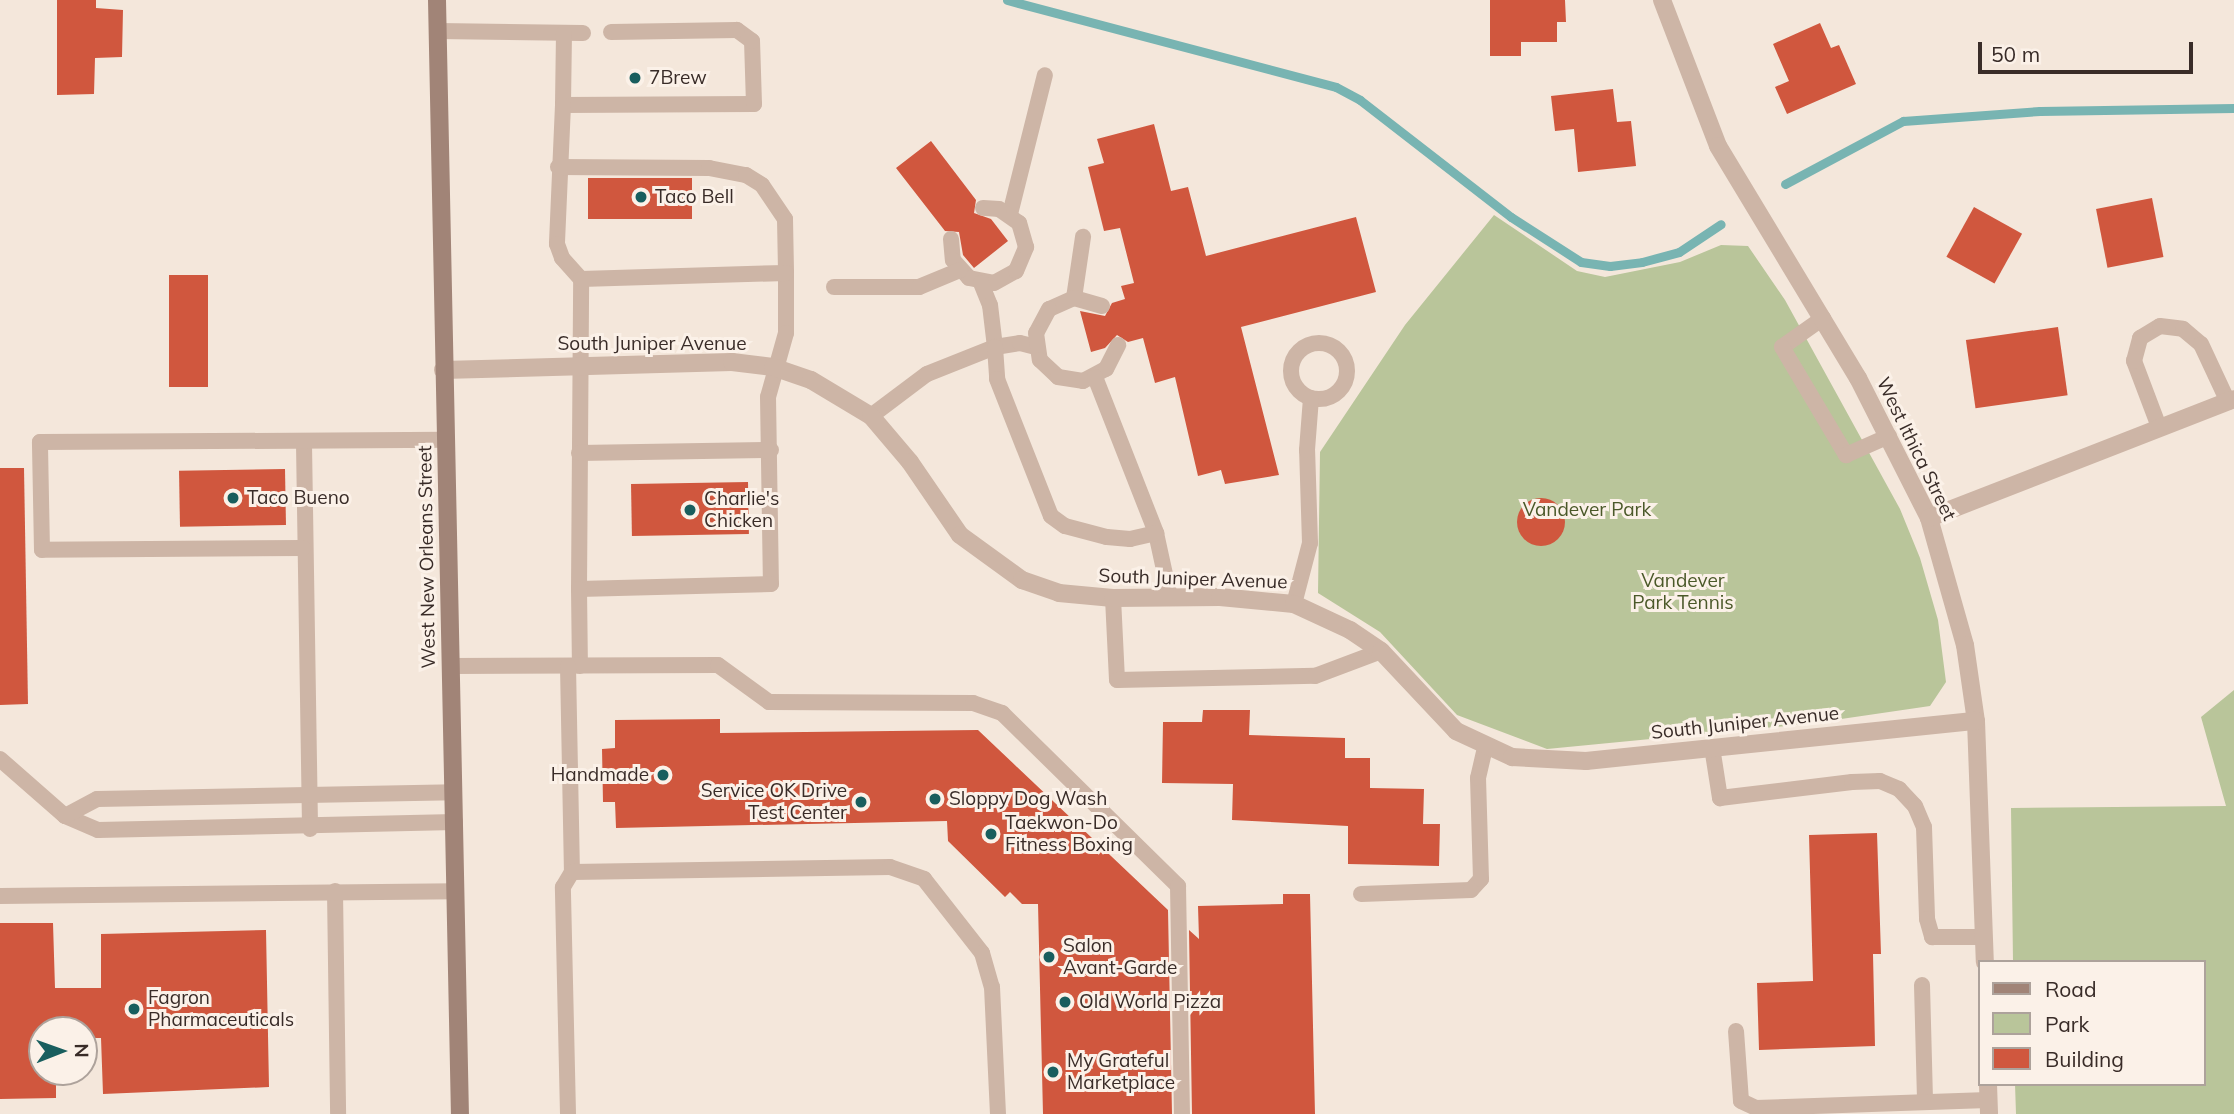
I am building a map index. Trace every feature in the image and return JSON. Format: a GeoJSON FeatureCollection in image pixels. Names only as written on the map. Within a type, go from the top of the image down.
{"type":"FeatureCollection","features":[{"type":"Feature","properties":{"kind":"main road","name":"West New Orleans Street"},"geometry":{"type":"LineString","coordinates":[[437,0],[460,1114]]}},
{"type":"Feature","properties":{"kind":"street","name":"West Ithica Street"},"geometry":{"type":"LineString","coordinates":[[1662,0],[1718,146],[1823,318],[1889,436],[1929,518],[1965,645],[1976,721],[1985,960]]}},
{"type":"Feature","properties":{"kind":"street","name":"South Juniper Avenue"},"geometry":{"type":"LineString","coordinates":[[443,370],[732,362],[773,368],[811,380],[871,416],[911,461],[960,535],[986,558],[1022,580],[1059,593],[1113,598],[1170,597],[1294,604],[1350,630],[1381,651],[1456,731],[1485,747],[1512,757],[1551,762],[1976,721]]}},
{"type":"Feature","properties":{"kind":"street"},"geometry":{"type":"LineString","coordinates":[[1929,518],[2231,400]]}},
{"type":"Feature","properties":{"kind":"lane"},"geometry":{"type":"LineString","coordinates":[[563,105],[754,104],[752,41],[737,30],[611,32]]}},
{"type":"Feature","properties":{"kind":"lane"},"geometry":{"type":"LineString","coordinates":[[438,31],[583,33]]}},
{"type":"Feature","properties":{"kind":"lane"},"geometry":{"type":"LineString","coordinates":[[564,33],[557,244],[562,258],[581,279],[579,589],[574,666],[572,872],[563,887],[568,1114]]}},
{"type":"Feature","properties":{"kind":"lane"},"geometry":{"type":"LineString","coordinates":[[1010,214],[1045,75]]}},
{"type":"Feature","properties":{"kind":"lane"},"geometry":{"type":"LineString","coordinates":[[558,167],[709,168],[746,175],[762,185],[785,219],[786,332],[773,368],[768,397],[771,450],[771,584],[579,589]]}},
{"type":"Feature","properties":{"kind":"lane"},"geometry":{"type":"LineString","coordinates":[[981,283],[1006,279],[1023,260],[1025,235],[1010,214],[983,208]]}},
{"type":"Feature","properties":{"kind":"lane"},"geometry":{"type":"LineString","coordinates":[[1074,298],[1083,237]]}},
{"type":"Feature","properties":{"kind":"lane"},"geometry":{"type":"LineString","coordinates":[[951,239],[960,270],[981,283],[990,305],[997,379],[1051,516],[1065,526],[1107,537],[1130,539],[1156,533]]}},
{"type":"Feature","properties":{"kind":"lane"},"geometry":{"type":"LineString","coordinates":[[834,287],[919,287],[960,270]]}},
{"type":"Feature","properties":{"kind":"lane"},"geometry":{"type":"LineString","coordinates":[[581,279],[786,273]]}},
{"type":"Feature","properties":{"kind":"lane"},"geometry":{"type":"LineString","coordinates":[[1102,306],[1074,298],[1049,309],[1036,333],[1040,360],[1058,377],[1083,381],[1106,369],[1118,345]]}},
{"type":"Feature","properties":{"kind":"lane"},"geometry":{"type":"LineString","coordinates":[[1823,318],[1782,347],[1846,454],[1889,436]]}},
{"type":"Feature","properties":{"kind":"lane"},"geometry":{"type":"LineString","coordinates":[[2159,427],[2134,361],[2140,338],[2160,327],[2183,329],[2201,344],[2231,400]]}},
{"type":"Feature","properties":{"kind":"lane"},"geometry":{"type":"LineString","coordinates":[[871,416],[927,374],[995,347],[1020,342],[1036,347]]}},
{"type":"Feature","properties":{"kind":"lane"},"geometry":{"type":"LineString","coordinates":[[1095,377],[1156,533],[1170,597]]}},
{"type":"Feature","properties":{"kind":"lane"},"geometry":{"type":"LineString","coordinates":[[1294,604],[1310,543],[1307,450],[1311,398]]}},
{"type":"Feature","properties":{"kind":"lane"},"geometry":{"type":"LineString","coordinates":[[303,548],[42,550],[40,442],[304,444],[446,440]]}},
{"type":"Feature","properties":{"kind":"lane"},"geometry":{"type":"LineString","coordinates":[[304,444],[303,548],[310,829]]}},
{"type":"Feature","properties":{"kind":"lane"},"geometry":{"type":"LineString","coordinates":[[579,453],[771,450]]}},
{"type":"Feature","properties":{"kind":"lane"},"geometry":{"type":"LineString","coordinates":[[1113,598],[1117,680],[1315,676],[1381,651]]}},
{"type":"Feature","properties":{"kind":"lane"},"geometry":{"type":"LineString","coordinates":[[451,666],[718,665],[769,702],[973,703],[1002,713],[1178,886],[1182,1114]]}},
{"type":"Feature","properties":{"kind":"lane"},"geometry":{"type":"LineString","coordinates":[[1362,894],[1471,890],[1481,879],[1478,778],[1485,747]]}},
{"type":"Feature","properties":{"kind":"lane"},"geometry":{"type":"LineString","coordinates":[[1712,747],[1720,798],[1852,782],[1880,781],[1899,789],[1915,806],[1924,827],[1927,919],[1933,937],[1984,937]]}},
{"type":"Feature","properties":{"kind":"lane"},"geometry":{"type":"LineString","coordinates":[[0,759],[65,816],[98,830],[310,829],[455,822]]}},
{"type":"Feature","properties":{"kind":"lane"},"geometry":{"type":"LineString","coordinates":[[65,816],[97,799],[454,792]]}},
{"type":"Feature","properties":{"kind":"lane"},"geometry":{"type":"LineString","coordinates":[[572,872],[890,867],[925,879],[982,953],[992,987],[998,1114]]}},
{"type":"Feature","properties":{"kind":"lane"},"geometry":{"type":"LineString","coordinates":[[335,891],[338,1114]]}},
{"type":"Feature","properties":{"kind":"lane"},"geometry":{"type":"LineString","coordinates":[[0,896],[456,891]]}},
{"type":"Feature","properties":{"kind":"lane"},"geometry":{"type":"LineString","coordinates":[[1922,985],[1925,1102]]}},
{"type":"Feature","properties":{"kind":"lane"},"geometry":{"type":"LineString","coordinates":[[1736,1031],[1741,1101],[1756,1108],[1988,1099]]}},
{"type":"Feature","properties":{"kind":"green space","name":"Vandever Park"},"geometry":{"type":"Polygon","coordinates":[[[1494,215],[1577,271],[1605,277],[1680,262],[1721,245],[1748,246],[1785,300],[1900,509],[1920,558],[1938,620],[1946,682],[1930,706],[1807,724],[1547,749],[1457,715],[1380,632],[1318,593],[1320,452],[1405,325],[1494,215]]]}},
{"type":"Feature","properties":{"kind":"green space"},"geometry":{"type":"Polygon","coordinates":[[[2234,690],[2234,1114],[2016,1114],[2015,1086],[2206,1086],[2206,960],[2013,960],[2011,808],[2226,806],[2201,717],[2234,690]]]}},
{"type":"Feature","properties":{"kind":"building"},"geometry":{"type":"Polygon","coordinates":[[[57,0],[96,0],[96,8],[123,10],[122,57],[95,58],[94,94],[57,95],[57,0]]]}},
{"type":"Feature","properties":{"kind":"building"},"geometry":{"type":"Polygon","coordinates":[[[1490,0],[1565,0],[1566,22],[1557,22],[1557,42],[1521,42],[1521,56],[1490,56],[1490,0]]]}},
{"type":"Feature","properties":{"kind":"building"},"geometry":{"type":"Polygon","coordinates":[[[1820,23],[1831,48],[1839,45],[1856,84],[1787,114],[1775,87],[1789,81],[1773,44],[1820,23]]]}},
{"type":"Feature","properties":{"kind":"building"},"geometry":{"type":"Polygon","coordinates":[[[1613,89],[1617,122],[1631,121],[1636,166],[1578,172],[1574,129],[1555,131],[1551,96],[1613,89]]]}},
{"type":"Feature","properties":{"kind":"building"},"geometry":{"type":"Polygon","coordinates":[[[1154,124],[1171,191],[1188,187],[1206,256],[1356,217],[1376,292],[1241,327],[1279,475],[1225,484],[1221,470],[1198,476],[1175,377],[1155,383],[1143,338],[1128,342],[1117,335],[1105,348],[1091,352],[1080,311],[1105,316],[1112,303],[1125,299],[1121,286],[1134,283],[1120,228],[1104,231],[1088,167],[1104,163],[1097,139],[1154,124]]]}},
{"type":"Feature","properties":{"kind":"building"},"geometry":{"type":"Polygon","coordinates":[[[931,141],[976,200],[974,213],[991,219],[1008,241],[974,268],[963,255],[959,232],[945,231],[896,168],[931,141]]]}},
{"type":"Feature","properties":{"kind":"building","name":"Taco Bell"},"geometry":{"type":"Polygon","coordinates":[[[588,178],[692,178],[692,219],[588,219],[588,178]]]}},
{"type":"Feature","properties":{"kind":"building"},"geometry":{"type":"Polygon","coordinates":[[[2152,198],[2163,257],[2107,268],[2096,209],[2152,198]]]}},
{"type":"Feature","properties":{"kind":"building"},"geometry":{"type":"Polygon","coordinates":[[[1974,207],[2022,234],[1994,284],[1946,257],[1974,207]]]}},
{"type":"Feature","properties":{"kind":"building"},"geometry":{"type":"Polygon","coordinates":[[[169,275],[208,275],[208,387],[169,387],[169,275]]]}},
{"type":"Feature","properties":{"kind":"building"},"geometry":{"type":"Polygon","coordinates":[[[2058,327],[2068,395],[1976,408],[1966,340],[2058,327]]]}},
{"type":"Feature","properties":{"kind":"building"},"geometry":{"type":"Polygon","coordinates":[[[0,468],[24,468],[28,704],[0,705],[0,468]]]}},
{"type":"Feature","properties":{"kind":"building","name":"Taco Bueno"},"geometry":{"type":"Polygon","coordinates":[[[285,469],[286,525],[180,527],[179,471],[285,469]]]}},
{"type":"Feature","properties":{"kind":"building","name":"Charlie's Chicken"},"geometry":{"type":"Polygon","coordinates":[[[748,482],[749,534],[632,536],[631,484],[748,482]]]}},
{"type":"Feature","properties":{"kind":"building"},"geometry":{"type":"Polygon","coordinates":[[[1541,498],[1558,505],[1565,522],[1558,539],[1541,546],[1524,539],[1517,522],[1524,505],[1541,498]]]}},
{"type":"Feature","properties":{"kind":"building"},"geometry":{"type":"Polygon","coordinates":[[[1203,710],[1250,710],[1249,735],[1345,738],[1345,758],[1370,758],[1370,788],[1424,789],[1423,824],[1440,824],[1439,866],[1348,864],[1348,826],[1232,820],[1233,784],[1162,783],[1163,722],[1202,722],[1203,710]]]}},
{"type":"Feature","properties":{"kind":"building"},"geometry":{"type":"Polygon","coordinates":[[[720,719],[720,733],[978,730],[1168,910],[1172,1114],[1043,1114],[1038,904],[1022,904],[1010,892],[1005,897],[948,841],[947,821],[616,828],[615,802],[603,802],[602,749],[615,748],[615,720],[720,719]]]}},
{"type":"Feature","properties":{"kind":"building"},"geometry":{"type":"Polygon","coordinates":[[[1877,833],[1881,954],[1873,954],[1875,1046],[1759,1050],[1757,983],[1813,981],[1809,835],[1877,833]]]}},
{"type":"Feature","properties":{"kind":"building"},"geometry":{"type":"Polygon","coordinates":[[[1283,894],[1310,894],[1315,1114],[1192,1114],[1189,930],[1199,939],[1198,906],[1283,904],[1283,894]]]}},
{"type":"Feature","properties":{"kind":"building","name":"Fagron Pharmaceuticals"},"geometry":{"type":"Polygon","coordinates":[[[0,923],[53,923],[55,988],[101,988],[101,934],[266,930],[269,1087],[103,1094],[98,1016],[28,1016],[28,1086],[56,1086],[56,1098],[0,1099],[0,923]]]}},
{"type":"Feature","properties":{"kind":"waterway"},"geometry":{"type":"LineString","coordinates":[[1007,0],[1336,87],[1360,100],[1511,217],[1581,262],[1610,266],[1642,262],[1679,252],[1721,224]]}},
{"type":"Feature","properties":{"kind":"waterway"},"geometry":{"type":"LineString","coordinates":[[1785,184],[1903,121],[2040,111],[2234,108]]}},
{"type":"Feature","properties":{"kind":"place","name":"7Brew"},"geometry":{"type":"Point","coordinates":[635,78]}},
{"type":"Feature","properties":{"kind":"place","name":"Taco Bell"},"geometry":{"type":"Point","coordinates":[641,197]}},
{"type":"Feature","properties":{"kind":"place","name":"Taco Bueno"},"geometry":{"type":"Point","coordinates":[233,498]}},
{"type":"Feature","properties":{"kind":"place","name":"Charlie's Chicken"},"geometry":{"type":"Point","coordinates":[690,510]}},
{"type":"Feature","properties":{"kind":"place","name":"Handmade"},"geometry":{"type":"Point","coordinates":[663,775]}},
{"type":"Feature","properties":{"kind":"place","name":"Sloppy Dog Wash"},"geometry":{"type":"Point","coordinates":[935,799]}},
{"type":"Feature","properties":{"kind":"place","name":"Service OK Drive Test Center"},"geometry":{"type":"Point","coordinates":[861,802]}},
{"type":"Feature","properties":{"kind":"place","name":"Taekwon-Do Fitness Boxing"},"geometry":{"type":"Point","coordinates":[991,834]}},
{"type":"Feature","properties":{"kind":"place","name":"Salon Avant-Garde"},"geometry":{"type":"Point","coordinates":[1049,957]}},
{"type":"Feature","properties":{"kind":"place","name":"Old World Pizza"},"geometry":{"type":"Point","coordinates":[1065,1002]}},
{"type":"Feature","properties":{"kind":"place","name":"Fagron Pharmaceuticals"},"geometry":{"type":"Point","coordinates":[134,1009]}},
{"type":"Feature","properties":{"kind":"place","name":"My Grateful Marketplace"},"geometry":{"type":"Point","coordinates":[1053,1072]}},
{"type":"Feature","properties":{"kind":"park label","name":"Vandever Park Tennis"},"geometry":{"type":"Point","coordinates":[1683,592]}}]}
